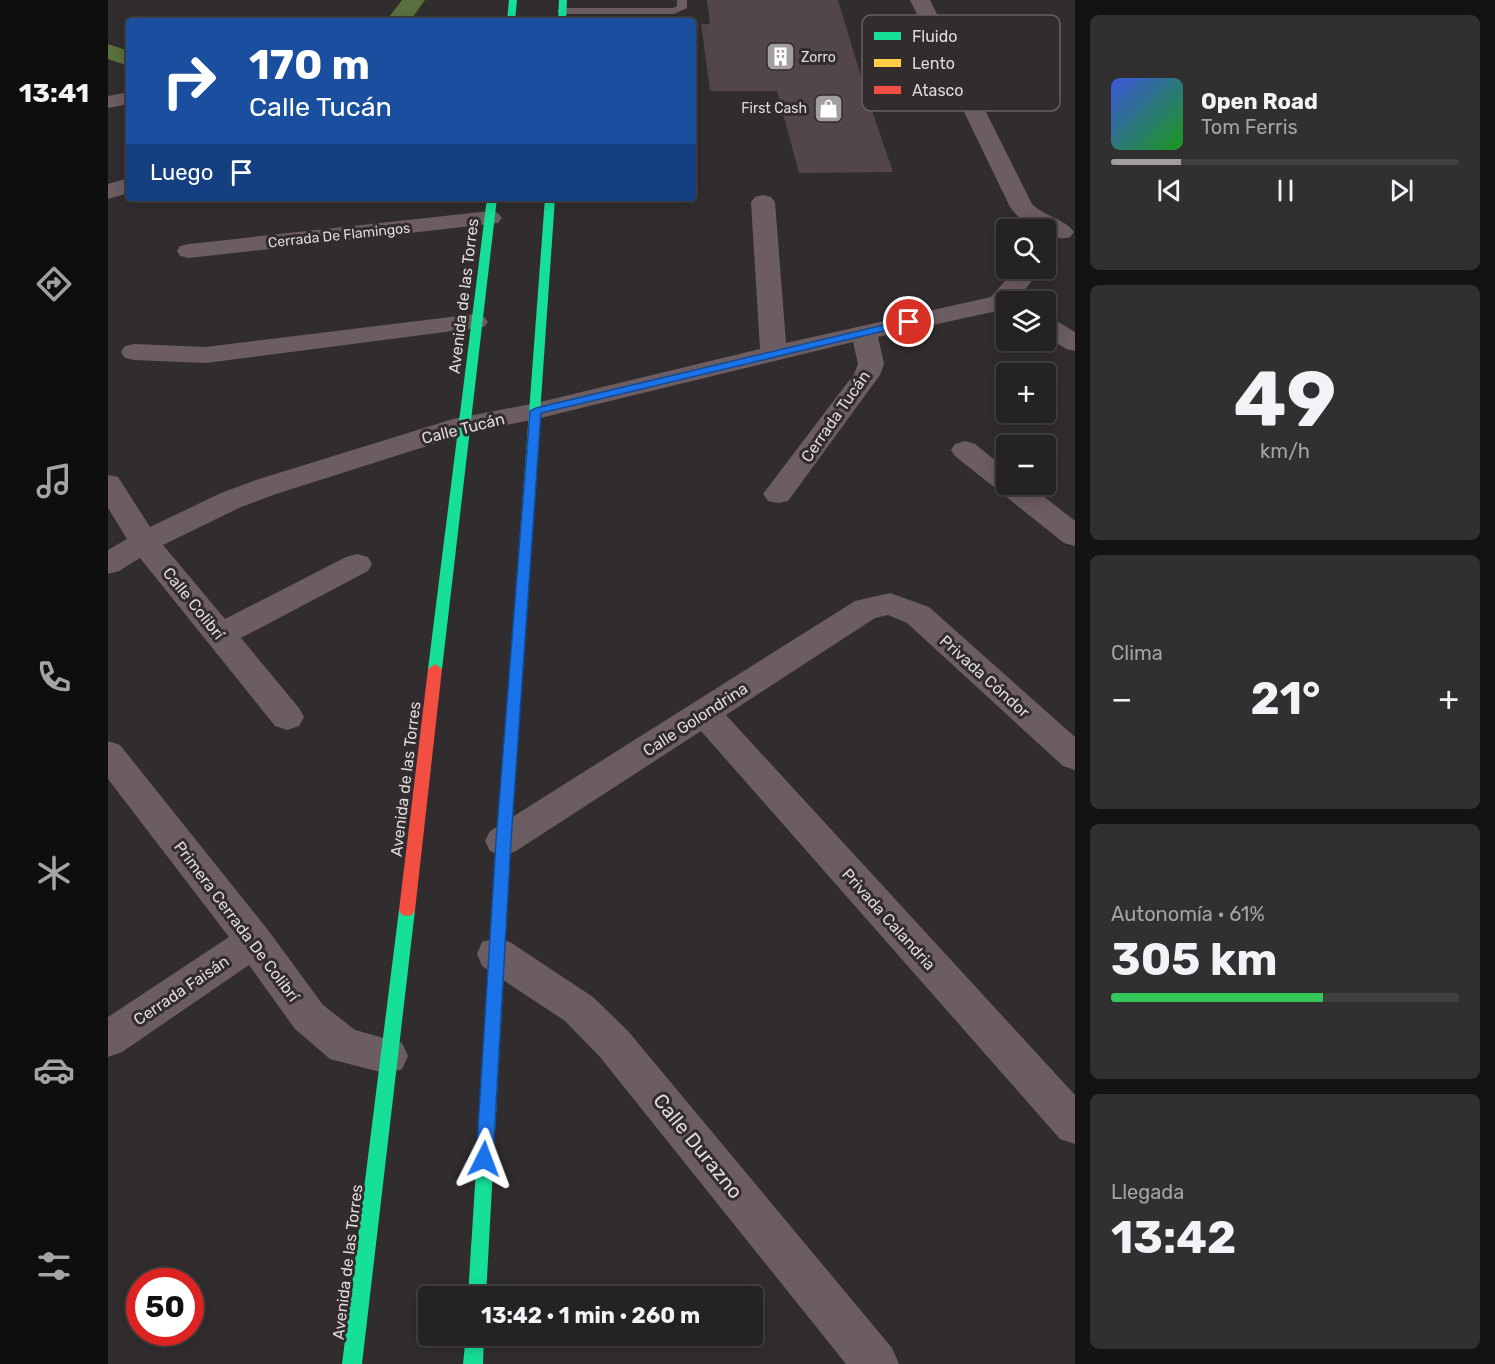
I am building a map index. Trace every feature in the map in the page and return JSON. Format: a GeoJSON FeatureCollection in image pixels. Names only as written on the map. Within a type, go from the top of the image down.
{"type":"FeatureCollection","features":[{"type":"Feature","properties":{"kind":"main road"},"geometry":{"type":"LineString","coordinates":[[511,18],[513,0]]}},
{"type":"Feature","properties":{"kind":"main road"},"geometry":{"type":"LineString","coordinates":[[478,1286],[503,841],[550,201]]}},
{"type":"Feature","properties":{"kind":"main road","name":"Avenida de las Torres"},"geometry":{"type":"LineString","coordinates":[[352,1364],[475,322],[491,208]]}},
{"type":"Feature","properties":{"kind":"main road"},"geometry":{"type":"LineString","coordinates":[[473,1364],[474,1346]]}},
{"type":"Feature","properties":{"kind":"street"},"geometry":{"type":"LineString","coordinates":[[920,0],[927,15]]}},
{"type":"Feature","properties":{"kind":"street"},"geometry":{"type":"LineString","coordinates":[[108,102],[126,99]]}},
{"type":"Feature","properties":{"kind":"street"},"geometry":{"type":"LineString","coordinates":[[975,111],[1022,207],[1031,216],[1068,224],[1056,238]]}},
{"type":"Feature","properties":{"kind":"street"},"geometry":{"type":"LineString","coordinates":[[108,192],[126,186]]}},
{"type":"Feature","properties":{"kind":"street"},"geometry":{"type":"LineString","coordinates":[[763,202],[774,354]]}},
{"type":"Feature","properties":{"kind":"street","name":"Cerrada De Flamingos"},"geometry":{"type":"LineString","coordinates":[[189,252],[491,208]]}},
{"type":"Feature","properties":{"kind":"street","name":"Calle Tucán"},"geometry":{"type":"LineString","coordinates":[[108,564],[144,542],[231,500],[463,425],[536,411],[864,332],[996,306]]}},
{"type":"Feature","properties":{"kind":"street"},"geometry":{"type":"LineString","coordinates":[[134,352],[206,355],[475,322]]}},
{"type":"Feature","properties":{"kind":"street"},"geometry":{"type":"LineString","coordinates":[[1056,331],[1075,343]]}},
{"type":"Feature","properties":{"kind":"street","name":"Cerrada Tucán"},"geometry":{"type":"LineString","coordinates":[[778,494],[867,375],[871,364],[864,332]]}},
{"type":"Feature","properties":{"kind":"street"},"geometry":{"type":"LineString","coordinates":[[965,450],[996,475]]}},
{"type":"Feature","properties":{"kind":"street","name":"Calle Colibrí"},"geometry":{"type":"LineString","coordinates":[[108,484],[144,542],[287,717]]}},
{"type":"Feature","properties":{"kind":"street"},"geometry":{"type":"LineString","coordinates":[[1022,495],[1075,536]]}},
{"type":"Feature","properties":{"kind":"street"},"geometry":{"type":"LineString","coordinates":[[220,635],[357,564]]}},
{"type":"Feature","properties":{"kind":"street","name":"Calle Golondrina"},"geometry":{"type":"LineString","coordinates":[[503,841],[866,609],[890,604]]}},
{"type":"Feature","properties":{"kind":"street","name":"Privada Cóndor"},"geometry":{"type":"LineString","coordinates":[[890,604],[918,615],[1075,757]]}},
{"type":"Feature","properties":{"kind":"street","name":"Privada Calandria"},"geometry":{"type":"LineString","coordinates":[[704,713],[1075,1125]]}},
{"type":"Feature","properties":{"kind":"street","name":"Primera Cerrada De Colibrí"},"geometry":{"type":"LineString","coordinates":[[108,754],[254,940],[309,1017],[344,1046],[388,1056]]}},
{"type":"Feature","properties":{"kind":"street","name":"Cerrada Faisán"},"geometry":{"type":"LineString","coordinates":[[108,1039],[254,940]]}},
{"type":"Feature","properties":{"kind":"street","name":"Calle Durazno"},"geometry":{"type":"LineString","coordinates":[[496,954],[579,1009],[614,1044],[876,1364]]}},
{"type":"Feature","properties":{"kind":"lane"},"geometry":{"type":"LineString","coordinates":[[562,11],[629,6],[680,10],[682,0]]}},
{"type":"Feature","properties":{"kind":"building"},"geometry":{"type":"Polygon","coordinates":[[[707,0],[838,0],[862,80],[862,111],[872,111],[893,172],[799,173],[777,91],[710,91],[701,24],[710,24],[707,0]]]}},
{"type":"Feature","properties":{"kind":"waterway"},"geometry":{"type":"LineString","coordinates":[[400,18],[414,0]]}},
{"type":"Feature","properties":{"kind":"waterway"},"geometry":{"type":"LineString","coordinates":[[108,51],[126,58]]}},
{"type":"Feature","properties":{"kind":"traffic: fast"},"geometry":{"type":"LineString","coordinates":[[511,18],[513,0]]}},
{"type":"Feature","properties":{"kind":"traffic: fast"},"geometry":{"type":"LineString","coordinates":[[562,18],[563,0]]}},
{"type":"Feature","properties":{"kind":"traffic: fast"},"geometry":{"type":"LineString","coordinates":[[435,669],[492,201]]}},
{"type":"Feature","properties":{"kind":"traffic: fast"},"geometry":{"type":"LineString","coordinates":[[522,587],[550,201]]}},
{"type":"Feature","properties":{"kind":"traffic: fast"},"geometry":{"type":"LineString","coordinates":[[478,1286],[506,806]]}},
{"type":"Feature","properties":{"kind":"traffic: fast"},"geometry":{"type":"LineString","coordinates":[[352,1364],[407,910]]}},
{"type":"Feature","properties":{"kind":"traffic: fast"},"geometry":{"type":"LineString","coordinates":[[473,1364],[474,1346]]}},
{"type":"Feature","properties":{"kind":"traffic: slow"},"geometry":{"type":"LineString","coordinates":[[506,806],[522,587]]}},
{"type":"Feature","properties":{"kind":"traffic: jam"},"geometry":{"type":"LineString","coordinates":[[407,910],[435,669]]}},
{"type":"Feature","properties":{"kind":"place","name":"Zorro"},"geometry":{"type":"Point","coordinates":[780,57]}},
{"type":"Feature","properties":{"kind":"place","name":"First Cash"},"geometry":{"type":"Point","coordinates":[828,108]}},
{"type":"Feature","properties":{"kind":"route"},"geometry":{"type":"LineString","coordinates":[[484,1159],[503,841],[536,411],[909,322]]}}]}
